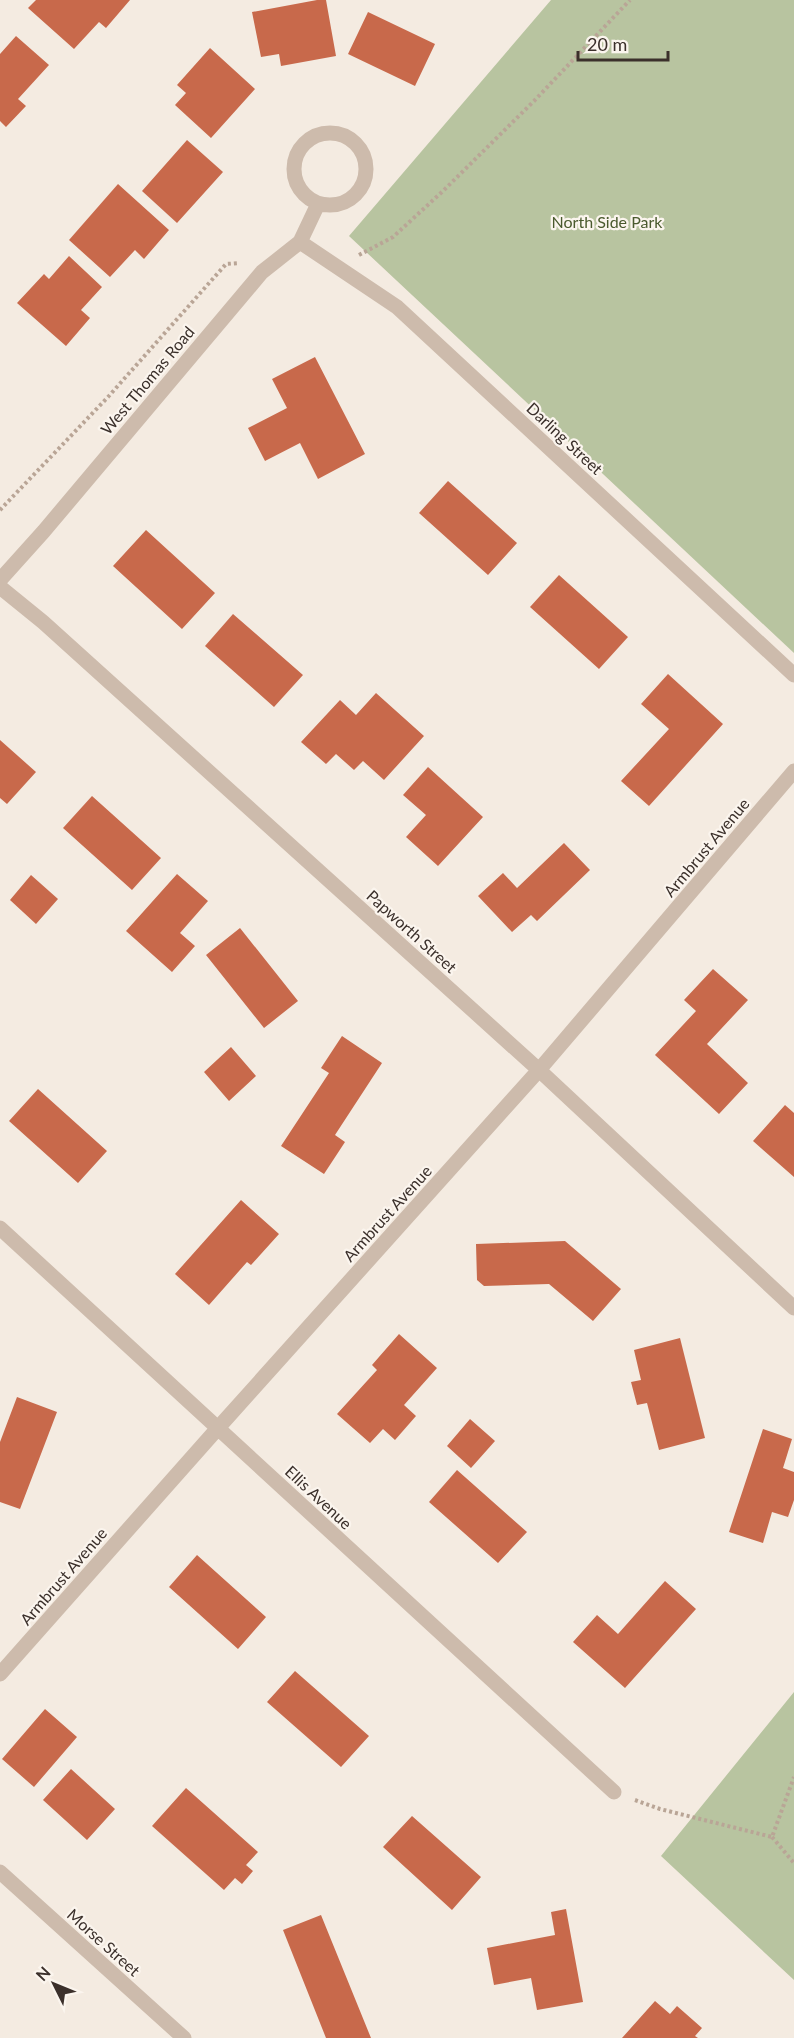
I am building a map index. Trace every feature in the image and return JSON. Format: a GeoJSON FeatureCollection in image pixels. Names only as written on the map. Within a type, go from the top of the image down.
{"type":"FeatureCollection","features":[{"type":"Feature","properties":{"kind":"street"},"geometry":{"type":"LineString","coordinates":[[324,133],[336,133],[348,137],[357,144],[363,154],[366,166],[365,178],[360,189],[342,204],[330,206],[318,204],[299,189],[294,178],[293,166],[296,155],[303,144],[312,137],[324,133]]}},
{"type":"Feature","properties":{"kind":"street","name":"West Thomas Road"},"geometry":{"type":"LineString","coordinates":[[0,580],[262,272],[300,242],[318,204]]}},
{"type":"Feature","properties":{"kind":"street","name":"Darling Street"},"geometry":{"type":"LineString","coordinates":[[300,242],[397,307],[794,675]]}},
{"type":"Feature","properties":{"kind":"street","name":"Papworth Street"},"geometry":{"type":"LineString","coordinates":[[0,587],[43,622],[540,1070],[794,1308]]}},
{"type":"Feature","properties":{"kind":"street","name":"Armbrust Avenue"},"geometry":{"type":"LineString","coordinates":[[0,1674],[540,1070],[794,771]]}},
{"type":"Feature","properties":{"kind":"street","name":"Ellis Avenue"},"geometry":{"type":"LineString","coordinates":[[0,1228],[614,1792]]}},
{"type":"Feature","properties":{"kind":"street","name":"Morse Street"},"geometry":{"type":"LineString","coordinates":[[0,1872],[184,2038]]}},
{"type":"Feature","properties":{"kind":"path"},"geometry":{"type":"LineString","coordinates":[[337,267],[393,237],[534,102],[630,0]]}},
{"type":"Feature","properties":{"kind":"path"},"geometry":{"type":"LineString","coordinates":[[0,510],[108,397],[226,264],[243,262]]}},
{"type":"Feature","properties":{"kind":"path"},"geometry":{"type":"LineString","coordinates":[[772,1837],[794,1777]]}},
{"type":"Feature","properties":{"kind":"path"},"geometry":{"type":"LineString","coordinates":[[614,1792],[660,1809],[772,1837],[794,1863]]}},
{"type":"Feature","properties":{"kind":"green space","name":"North Side Park"},"geometry":{"type":"Polygon","coordinates":[[[551,0],[794,0],[794,653],[349,236],[551,0]]]}},
{"type":"Feature","properties":{"kind":"green space"},"geometry":{"type":"Polygon","coordinates":[[[794,1692],[794,1980],[661,1856],[794,1692]]]}},
{"type":"Feature","properties":{"kind":"building"},"geometry":{"type":"Polygon","coordinates":[[[36,0],[130,0],[106,28],[99,22],[74,49],[28,8],[36,0]]]}},
{"type":"Feature","properties":{"kind":"building"},"geometry":{"type":"Polygon","coordinates":[[[326,0],[336,56],[281,66],[279,54],[261,57],[252,12],[326,0]]]}},
{"type":"Feature","properties":{"kind":"building"},"geometry":{"type":"Polygon","coordinates":[[[368,12],[435,44],[415,86],[348,54],[368,12]]]}},
{"type":"Feature","properties":{"kind":"building"},"geometry":{"type":"Polygon","coordinates":[[[16,36],[49,65],[18,99],[26,106],[6,127],[0,121],[0,54],[16,36]]]}},
{"type":"Feature","properties":{"kind":"building"},"geometry":{"type":"Polygon","coordinates":[[[210,48],[255,89],[211,138],[175,105],[186,93],[177,85],[210,48]]]}},
{"type":"Feature","properties":{"kind":"building"},"geometry":{"type":"Polygon","coordinates":[[[187,140],[223,172],[177,223],[142,191],[187,140]]]}},
{"type":"Feature","properties":{"kind":"building"},"geometry":{"type":"Polygon","coordinates":[[[118,184],[169,230],[144,259],[135,250],[110,277],[69,240],[118,184]]]}},
{"type":"Feature","properties":{"kind":"building"},"geometry":{"type":"Polygon","coordinates":[[[69,256],[102,287],[81,310],[90,318],[66,346],[17,303],[44,274],[49,279],[69,256]]]}},
{"type":"Feature","properties":{"kind":"building"},"geometry":{"type":"Polygon","coordinates":[[[315,357],[365,454],[318,479],[300,443],[265,461],[248,428],[287,408],[272,379],[315,357]]]}},
{"type":"Feature","properties":{"kind":"building"},"geometry":{"type":"Polygon","coordinates":[[[448,481],[517,543],[488,575],[419,513],[448,481]]]}},
{"type":"Feature","properties":{"kind":"building"},"geometry":{"type":"Polygon","coordinates":[[[146,530],[215,593],[182,629],[113,566],[146,530]]]}},
{"type":"Feature","properties":{"kind":"building"},"geometry":{"type":"Polygon","coordinates":[[[559,575],[628,637],[599,669],[530,607],[559,575]]]}},
{"type":"Feature","properties":{"kind":"building"},"geometry":{"type":"Polygon","coordinates":[[[233,614],[303,675],[274,707],[205,646],[233,614]]]}},
{"type":"Feature","properties":{"kind":"building"},"geometry":{"type":"Polygon","coordinates":[[[668,674],[723,724],[649,806],[621,781],[669,729],[641,704],[668,674]]]}},
{"type":"Feature","properties":{"kind":"building"},"geometry":{"type":"Polygon","coordinates":[[[376,693],[424,736],[384,780],[363,761],[354,770],[336,754],[326,764],[301,742],[340,700],[356,715],[376,693]]]}},
{"type":"Feature","properties":{"kind":"building"},"geometry":{"type":"Polygon","coordinates":[[[0,740],[36,772],[7,804],[0,798],[0,740]]]}},
{"type":"Feature","properties":{"kind":"building"},"geometry":{"type":"Polygon","coordinates":[[[428,767],[483,817],[438,866],[406,837],[426,815],[403,795],[428,767]]]}},
{"type":"Feature","properties":{"kind":"building"},"geometry":{"type":"Polygon","coordinates":[[[92,796],[161,858],[132,890],[63,828],[92,796]]]}},
{"type":"Feature","properties":{"kind":"building"},"geometry":{"type":"Polygon","coordinates":[[[564,843],[590,870],[537,921],[531,915],[512,932],[478,896],[503,873],[517,888],[564,843]]]}},
{"type":"Feature","properties":{"kind":"building"},"geometry":{"type":"Polygon","coordinates":[[[177,874],[208,901],[180,933],[195,946],[172,972],[126,931],[177,874]]]}},
{"type":"Feature","properties":{"kind":"building"},"geometry":{"type":"Polygon","coordinates":[[[31,875],[58,899],[36,924],[10,900],[31,875]]]}},
{"type":"Feature","properties":{"kind":"building"},"geometry":{"type":"Polygon","coordinates":[[[240,928],[298,1001],[264,1028],[206,955],[240,928]]]}},
{"type":"Feature","properties":{"kind":"building"},"geometry":{"type":"Polygon","coordinates":[[[713,969],[748,1000],[707,1044],[748,1083],[719,1114],[655,1055],[696,1011],[684,1000],[713,969]]]}},
{"type":"Feature","properties":{"kind":"building"},"geometry":{"type":"Polygon","coordinates":[[[342,1036],[382,1063],[335,1135],[345,1142],[324,1174],[281,1146],[329,1073],[321,1068],[342,1036]]]}},
{"type":"Feature","properties":{"kind":"building"},"geometry":{"type":"Polygon","coordinates":[[[231,1047],[256,1076],[229,1101],[204,1072],[231,1047]]]}},
{"type":"Feature","properties":{"kind":"building"},"geometry":{"type":"Polygon","coordinates":[[[38,1089],[107,1151],[78,1183],[9,1121],[38,1089]]]}},
{"type":"Feature","properties":{"kind":"building"},"geometry":{"type":"Polygon","coordinates":[[[785,1105],[794,1113],[794,1177],[753,1141],[785,1105]]]}},
{"type":"Feature","properties":{"kind":"building"},"geometry":{"type":"Polygon","coordinates":[[[241,1200],[279,1234],[251,1265],[247,1262],[209,1305],[175,1274],[241,1200]]]}},
{"type":"Feature","properties":{"kind":"building"},"geometry":{"type":"Polygon","coordinates":[[[565,1241],[621,1289],[593,1321],[549,1284],[484,1286],[477,1280],[476,1244],[565,1241]]]}},
{"type":"Feature","properties":{"kind":"building"},"geometry":{"type":"Polygon","coordinates":[[[399,1334],[437,1368],[404,1405],[416,1416],[395,1440],[383,1429],[370,1443],[337,1414],[377,1370],[372,1365],[399,1334]]]}},
{"type":"Feature","properties":{"kind":"building"},"geometry":{"type":"Polygon","coordinates":[[[680,1338],[705,1438],[659,1450],[647,1403],[637,1405],[631,1382],[641,1380],[634,1350],[680,1338]]]}},
{"type":"Feature","properties":{"kind":"building"},"geometry":{"type":"Polygon","coordinates":[[[17,1397],[57,1412],[20,1509],[0,1502],[0,1442],[17,1397]]]}},
{"type":"Feature","properties":{"kind":"building"},"geometry":{"type":"Polygon","coordinates":[[[470,1419],[495,1441],[471,1468],[447,1446],[470,1419]]]}},
{"type":"Feature","properties":{"kind":"building"},"geometry":{"type":"Polygon","coordinates":[[[763,1429],[792,1439],[783,1468],[794,1472],[794,1500],[788,1517],[772,1512],[763,1543],[729,1532],[763,1429]]]}},
{"type":"Feature","properties":{"kind":"building"},"geometry":{"type":"Polygon","coordinates":[[[457,1470],[527,1532],[498,1563],[429,1502],[457,1470]]]}},
{"type":"Feature","properties":{"kind":"building"},"geometry":{"type":"Polygon","coordinates":[[[197,1555],[266,1617],[238,1649],[169,1587],[197,1555]]]}},
{"type":"Feature","properties":{"kind":"building"},"geometry":{"type":"Polygon","coordinates":[[[665,1581],[696,1609],[625,1688],[573,1642],[597,1615],[618,1634],[665,1581]]]}},
{"type":"Feature","properties":{"kind":"building"},"geometry":{"type":"Polygon","coordinates":[[[295,1671],[369,1736],[341,1767],[267,1702],[295,1671]]]}},
{"type":"Feature","properties":{"kind":"building"},"geometry":{"type":"Polygon","coordinates":[[[45,1709],[77,1737],[34,1787],[2,1759],[45,1709]]]}},
{"type":"Feature","properties":{"kind":"building"},"geometry":{"type":"Polygon","coordinates":[[[71,1769],[115,1809],[87,1840],[43,1800],[71,1769]]]}},
{"type":"Feature","properties":{"kind":"building"},"geometry":{"type":"Polygon","coordinates":[[[186,1788],[258,1852],[246,1865],[253,1871],[242,1884],[235,1878],[224,1890],[152,1826],[186,1788]]]}},
{"type":"Feature","properties":{"kind":"building"},"geometry":{"type":"Polygon","coordinates":[[[412,1816],[481,1877],[452,1910],[383,1847],[412,1816]]]}},
{"type":"Feature","properties":{"kind":"building"},"geometry":{"type":"Polygon","coordinates":[[[566,1909],[583,2002],[537,2010],[531,1978],[494,1985],[487,1948],[555,1935],[551,1912],[566,1909]]]}},
{"type":"Feature","properties":{"kind":"building"},"geometry":{"type":"Polygon","coordinates":[[[321,1915],[371,2038],[326,2038],[283,1930],[321,1915]]]}},
{"type":"Feature","properties":{"kind":"building"},"geometry":{"type":"Polygon","coordinates":[[[655,2001],[670,2014],[677,2006],[702,2028],[695,2036],[698,2038],[622,2038],[655,2001]]]}}]}
